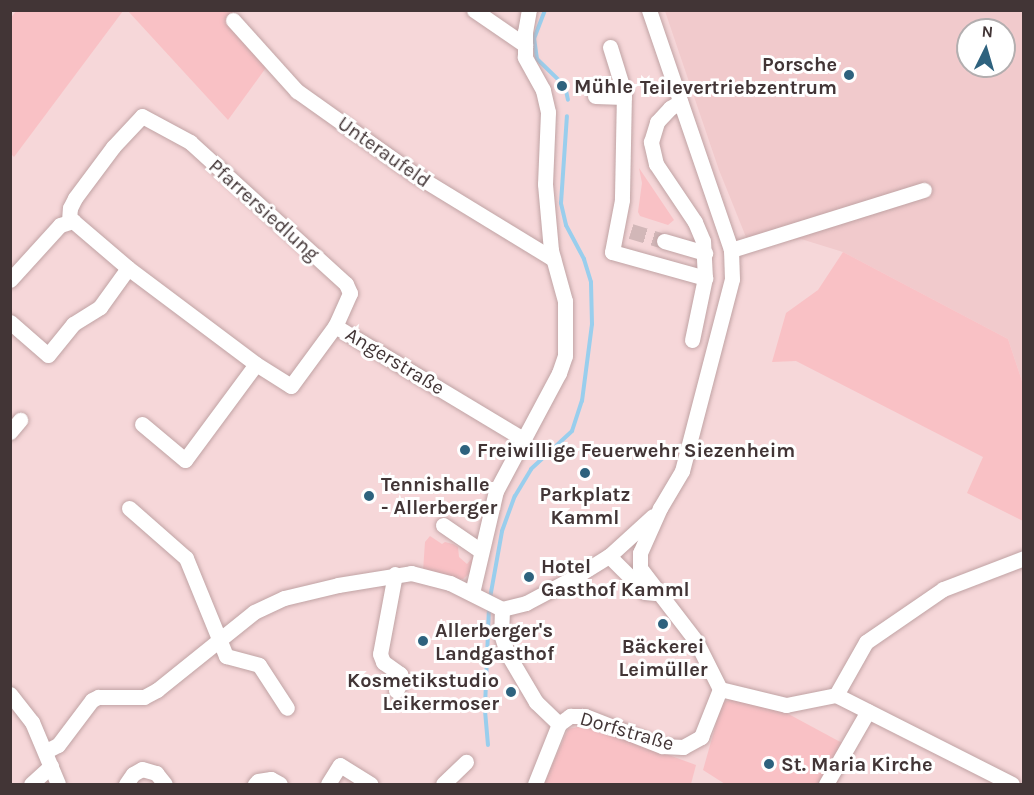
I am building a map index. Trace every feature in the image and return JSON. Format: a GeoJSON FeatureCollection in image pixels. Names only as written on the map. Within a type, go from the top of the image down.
{"type":"FeatureCollection","features":[{"type":"Feature","properties":{"kind":"street"},"geometry":{"type":"LineString","coordinates":[[474,10],[525,45]]}},
{"type":"Feature","properties":{"kind":"street"},"geometry":{"type":"LineString","coordinates":[[529,10],[525,57],[543,90],[548,112],[545,184],[553,259],[565,301],[565,356],[559,373],[496,491],[481,551],[488,602],[507,653],[536,702],[559,724]]}},
{"type":"Feature","properties":{"kind":"street"},"geometry":{"type":"LineString","coordinates":[[650,10],[730,250],[732,279],[682,471],[660,508],[640,553],[640,568],[696,641],[720,689],[786,705],[836,695],[1012,784]]}},
{"type":"Feature","properties":{"kind":"street","name":"Unteraufeld"},"geometry":{"type":"LineString","coordinates":[[233,20],[297,91],[414,174],[553,259]]}},
{"type":"Feature","properties":{"kind":"street"},"geometry":{"type":"LineString","coordinates":[[610,47],[624,95],[622,200],[612,252],[705,278]]}},
{"type":"Feature","properties":{"kind":"street"},"geometry":{"type":"LineString","coordinates":[[596,96],[624,95]]}},
{"type":"Feature","properties":{"kind":"street"},"geometry":{"type":"LineString","coordinates":[[680,102],[670,108],[657,122],[651,142],[656,165],[695,222],[705,253],[705,278],[692,340]]}},
{"type":"Feature","properties":{"kind":"street","name":"Pfarrersiedlung"},"geometry":{"type":"LineString","coordinates":[[69,220],[70,208],[75,198],[113,147],[146,111],[190,142],[346,284],[350,293],[335,326]]}},
{"type":"Feature","properties":{"kind":"street"},"geometry":{"type":"LineString","coordinates":[[730,250],[924,190]]}},
{"type":"Feature","properties":{"kind":"street"},"geometry":{"type":"LineString","coordinates":[[10,280],[60,225],[69,220]]}},
{"type":"Feature","properties":{"kind":"street","name":"Angerstraße"},"geometry":{"type":"LineString","coordinates":[[69,220],[76,223],[128,268],[256,364],[291,386],[335,326],[523,439]]}},
{"type":"Feature","properties":{"kind":"street"},"geometry":{"type":"LineString","coordinates":[[664,241],[705,253]]}},
{"type":"Feature","properties":{"kind":"street"},"geometry":{"type":"LineString","coordinates":[[10,322],[48,355],[73,324],[100,307],[128,268]]}},
{"type":"Feature","properties":{"kind":"street"},"geometry":{"type":"LineString","coordinates":[[142,424],[185,460],[256,364]]}},
{"type":"Feature","properties":{"kind":"street"},"geometry":{"type":"LineString","coordinates":[[129,508],[186,558],[218,639],[229,658],[259,665],[273,690],[287,708]]}},
{"type":"Feature","properties":{"kind":"street"},"geometry":{"type":"LineString","coordinates":[[31,784],[92,700],[98,697],[144,698],[254,612],[284,598],[395,574],[423,576],[450,583],[488,602],[526,603],[609,556],[660,508]]}},
{"type":"Feature","properties":{"kind":"street"},"geometry":{"type":"LineString","coordinates":[[443,525],[481,551]]}},
{"type":"Feature","properties":{"kind":"street"},"geometry":{"type":"LineString","coordinates":[[609,556],[645,592],[658,594]]}},
{"type":"Feature","properties":{"kind":"street"},"geometry":{"type":"LineString","coordinates":[[836,695],[866,642],[943,589],[1023,558]]}},
{"type":"Feature","properties":{"kind":"street"},"geometry":{"type":"LineString","coordinates":[[395,574],[380,654],[383,662],[400,674],[402,679],[396,691]]}},
{"type":"Feature","properties":{"kind":"street","name":"Dorfstraße"},"geometry":{"type":"LineString","coordinates":[[536,784],[559,724],[570,716],[585,716],[662,746],[683,747],[701,737],[720,689]]}},
{"type":"Feature","properties":{"kind":"street"},"geometry":{"type":"LineString","coordinates":[[10,694],[32,722],[58,784]]}},
{"type":"Feature","properties":{"kind":"street"},"geometry":{"type":"LineString","coordinates":[[826,784],[868,711]]}},
{"type":"Feature","properties":{"kind":"street"},"geometry":{"type":"LineString","coordinates":[[524,784],[538,750],[550,745]]}},
{"type":"Feature","properties":{"kind":"street"},"geometry":{"type":"LineString","coordinates":[[443,784],[466,762]]}},
{"type":"Feature","properties":{"kind":"street"},"geometry":{"type":"LineString","coordinates":[[328,784],[340,765],[370,784]]}},
{"type":"Feature","properties":{"kind":"street"},"geometry":{"type":"LineString","coordinates":[[126,784],[133,774],[142,769],[156,772],[165,784]]}},
{"type":"Feature","properties":{"kind":"street"},"geometry":{"type":"LineString","coordinates":[[255,784],[271,778],[280,784]]}},
{"type":"Feature","properties":{"kind":"shaded area"},"geometry":{"type":"Polygon","coordinates":[[[16,11],[123,11],[14,157],[10,153],[10,19],[16,11]]]}},
{"type":"Feature","properties":{"kind":"shaded area"},"geometry":{"type":"Polygon","coordinates":[[[128,11],[232,11],[273,58],[228,120],[128,11]]]}},
{"type":"Feature","properties":{"kind":"shaded area"},"geometry":{"type":"Polygon","coordinates":[[[665,11],[1023,11],[1023,384],[1008,339],[843,252],[801,239],[750,247],[719,170],[665,11]]]}},
{"type":"Feature","properties":{"kind":"shaded area"},"geometry":{"type":"Polygon","coordinates":[[[639,168],[674,220],[668,225],[640,216],[638,212],[642,183],[639,168]]]}},
{"type":"Feature","properties":{"kind":"shaded area"},"geometry":{"type":"Polygon","coordinates":[[[843,252],[1008,339],[1023,384],[1023,521],[967,493],[983,457],[796,361],[772,362],[786,313],[818,290],[843,252]]]}},
{"type":"Feature","properties":{"kind":"shaded area"},"geometry":{"type":"Polygon","coordinates":[[[430,536],[442,544],[445,542],[458,547],[459,557],[467,564],[473,557],[470,573],[463,579],[453,580],[423,571],[425,542],[430,536]]]}},
{"type":"Feature","properties":{"kind":"shaded area"},"geometry":{"type":"Polygon","coordinates":[[[735,698],[781,710],[844,744],[818,784],[725,784],[703,770],[722,703],[735,698]]]}},
{"type":"Feature","properties":{"kind":"shaded area"},"geometry":{"type":"Polygon","coordinates":[[[587,725],[696,765],[691,784],[544,784],[568,729],[587,725]]]}},
{"type":"Feature","properties":{"kind":"waterway"},"geometry":{"type":"LineString","coordinates":[[545,10],[534,38],[537,59],[565,86],[568,100]]}},
{"type":"Feature","properties":{"kind":"waterway"},"geometry":{"type":"LineString","coordinates":[[490,598],[502,531],[515,496],[531,469],[572,431],[582,401],[592,324],[591,282],[584,259],[566,225],[561,203],[567,116]]}},
{"type":"Feature","properties":{"kind":"waterway"},"geometry":{"type":"LineString","coordinates":[[488,745],[485,707],[489,608]]}},
{"type":"Feature","properties":{"kind":"tunnel"},"geometry":{"type":"LineString","coordinates":[[631,231],[664,241]]}},
{"type":"Feature","properties":{"kind":"place","name":"Porsche Teilevertriebzentrum"},"geometry":{"type":"Point","coordinates":[849,75]}},
{"type":"Feature","properties":{"kind":"place","name":"Mühle"},"geometry":{"type":"Point","coordinates":[562,86]}},
{"type":"Feature","properties":{"kind":"place","name":"Freiwillige Feuerwehr Siezenheim"},"geometry":{"type":"Point","coordinates":[465,450]}},
{"type":"Feature","properties":{"kind":"place","name":"Parkplatz Kamml"},"geometry":{"type":"Point","coordinates":[585,473]}},
{"type":"Feature","properties":{"kind":"place","name":"Tennishalle - Allerberger"},"geometry":{"type":"Point","coordinates":[369,496]}},
{"type":"Feature","properties":{"kind":"place","name":"Hotel Gasthof Kamml"},"geometry":{"type":"Point","coordinates":[529,577]}},
{"type":"Feature","properties":{"kind":"place","name":"Bäckerei Leimüller"},"geometry":{"type":"Point","coordinates":[663,624]}},
{"type":"Feature","properties":{"kind":"place","name":"Allerberger's Landgasthof"},"geometry":{"type":"Point","coordinates":[423,641]}},
{"type":"Feature","properties":{"kind":"place","name":"Kosmetikstudio Leikermoser"},"geometry":{"type":"Point","coordinates":[511,692]}},
{"type":"Feature","properties":{"kind":"place","name":"St. Maria Kirche"},"geometry":{"type":"Point","coordinates":[769,764]}}]}
